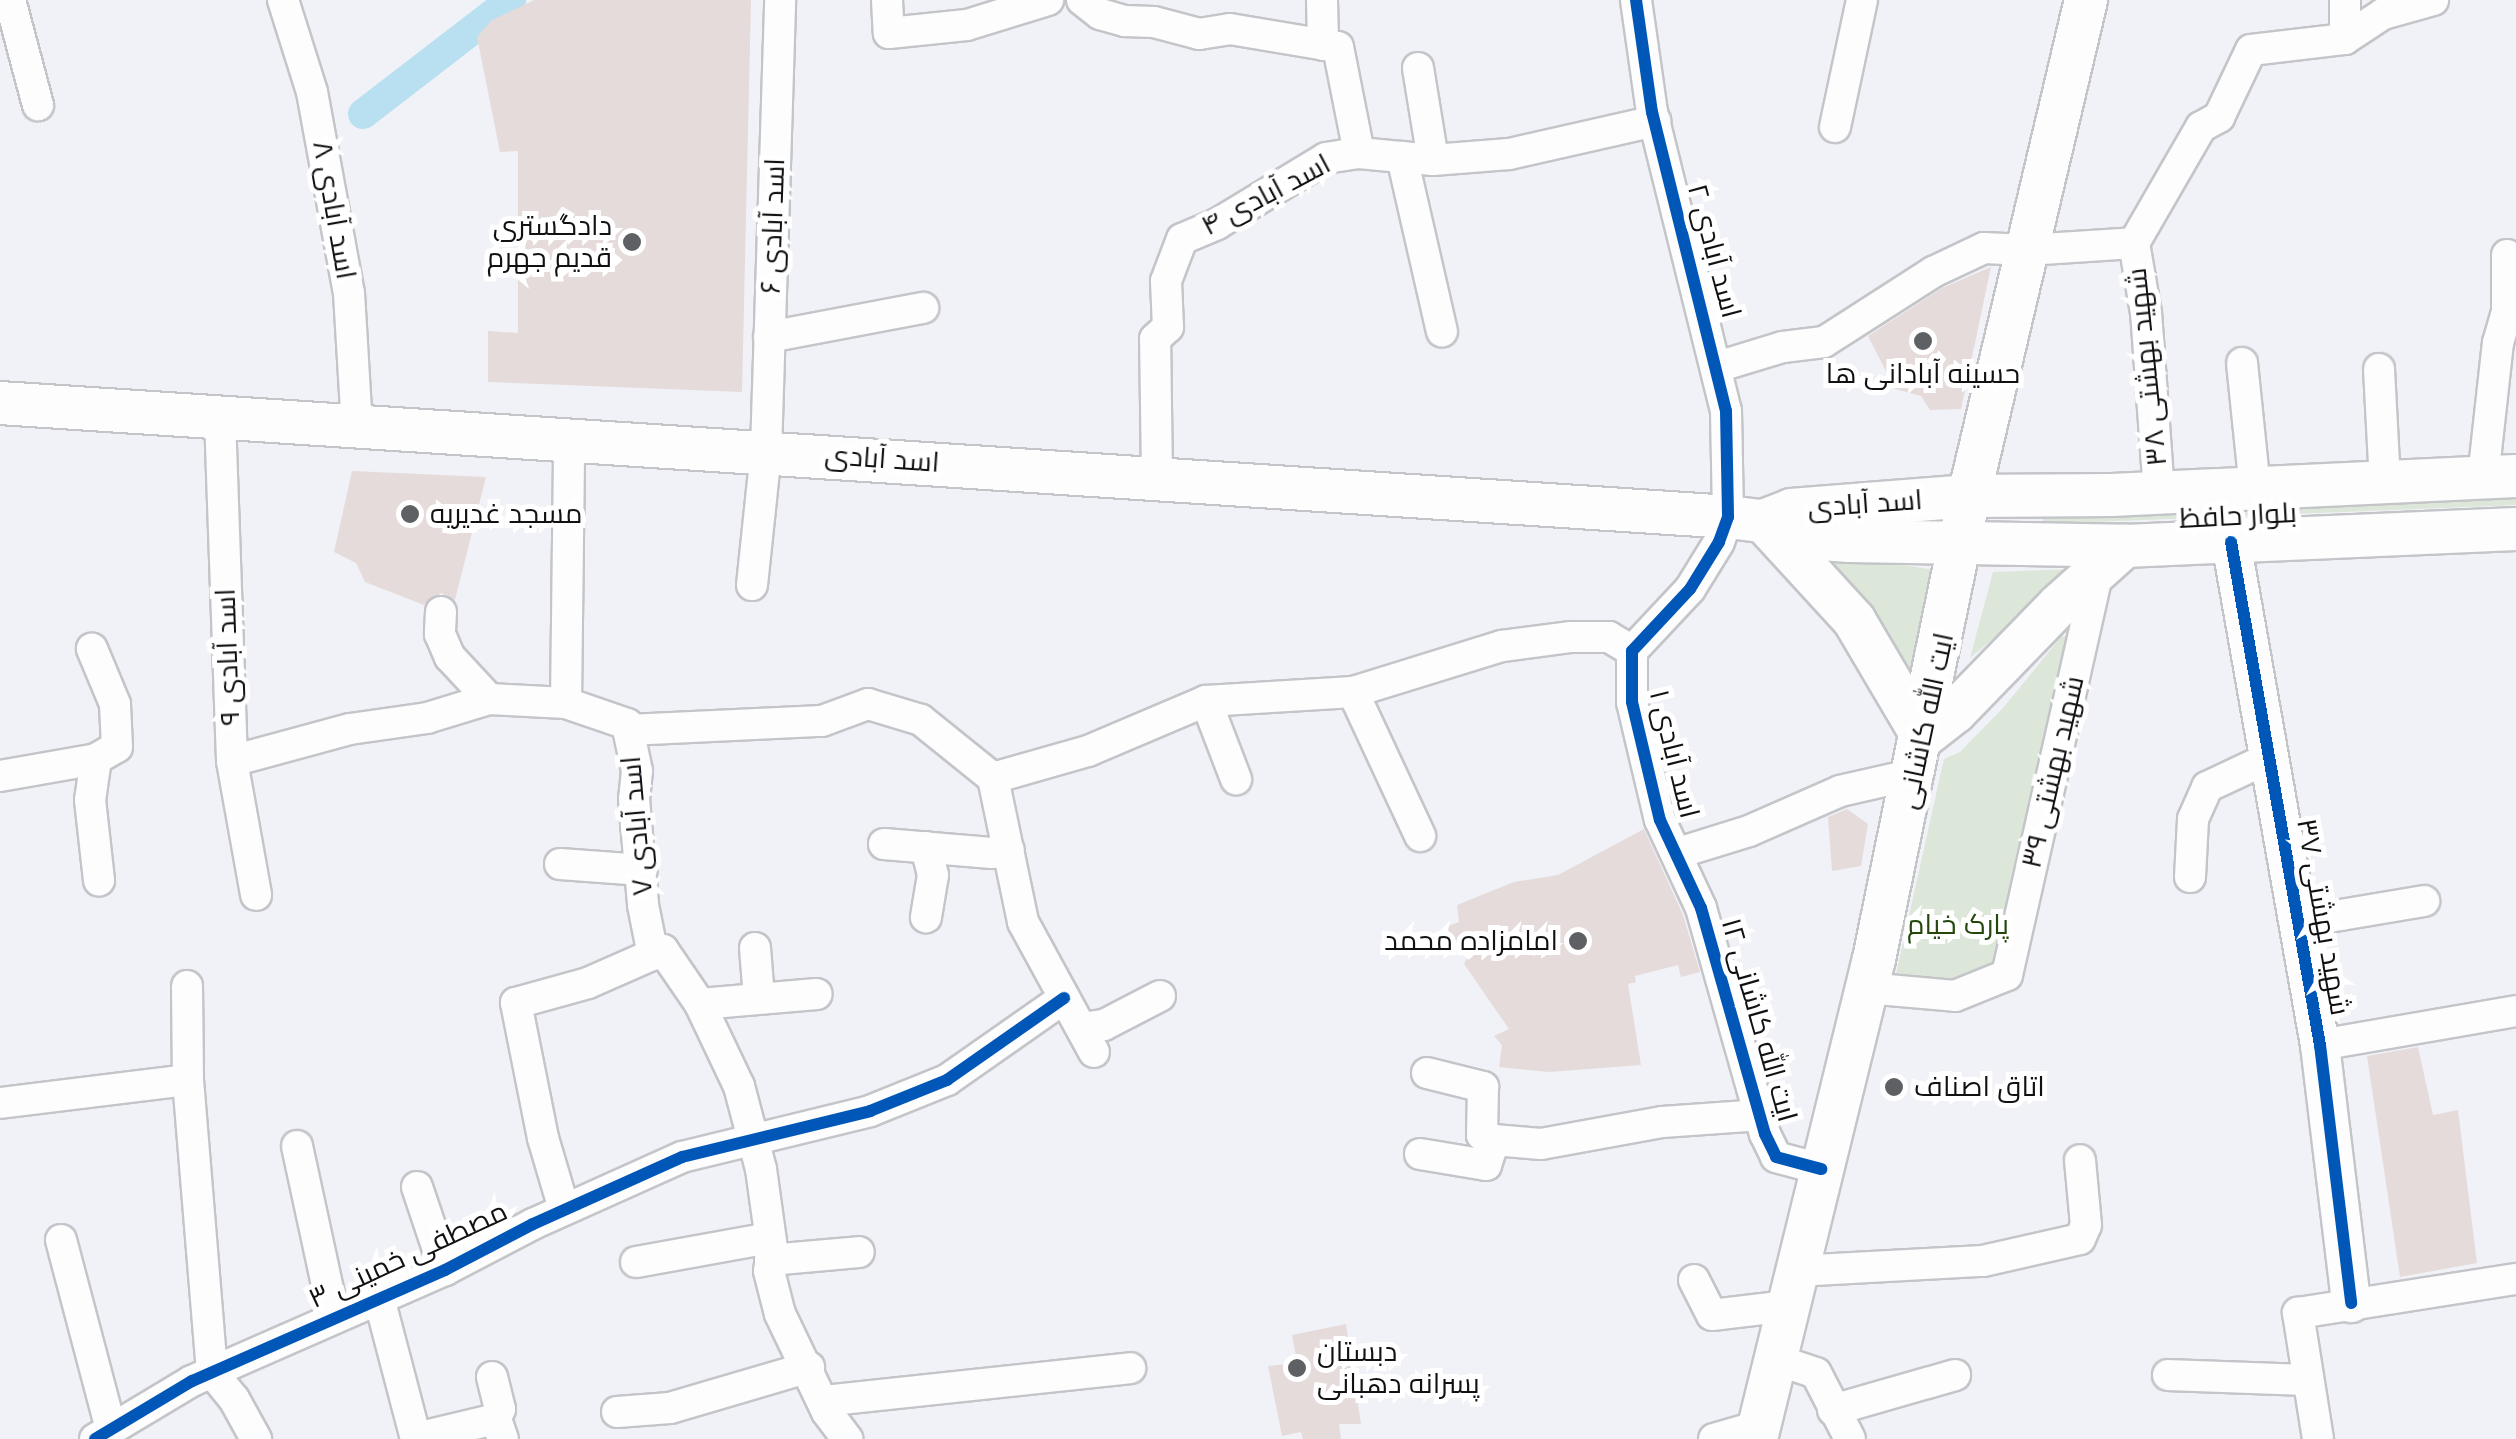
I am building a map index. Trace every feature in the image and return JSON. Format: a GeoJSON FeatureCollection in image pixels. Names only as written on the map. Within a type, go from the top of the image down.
{"type":"FeatureCollection","features":[{"type":"Feature","properties":{"kind":"main road","name":"ایت الله کاشانی"},"geometry":{"type":"LineString","coordinates":[[1758,1432],[1866,988],[1919,756],[1969,496],[2086,0]]}},
{"type":"Feature","properties":{"kind":"main road","name":"اسد آبادی"},"geometry":{"type":"LineString","coordinates":[[0,403],[1746,519],[1791,510],[1969,496]]}},
{"type":"Feature","properties":{"kind":"main road","name":"بلوار حافظ"},"geometry":{"type":"LineString","coordinates":[[1969,496],[2159,494],[2500,477]]}},
{"type":"Feature","properties":{"kind":"main road","name":"اسد آبادی"},"geometry":{"type":"LineString","coordinates":[[1746,519],[1791,536],[1962,545]]}},
{"type":"Feature","properties":{"kind":"main road"},"geometry":{"type":"LineString","coordinates":[[1746,519],[1854,620],[1919,756],[1955,712],[2112,558]]}},
{"type":"Feature","properties":{"kind":"main road","name":"بلوار حافظ"},"geometry":{"type":"LineString","coordinates":[[1962,545],[2112,558],[2231,542],[2516,529]]}},
{"type":"Feature","properties":{"kind":"street"},"geometry":{"type":"LineString","coordinates":[[10,0],[38,105]]}},
{"type":"Feature","properties":{"kind":"street","name":"اسد آبادی ۸"},"geometry":{"type":"LineString","coordinates":[[283,0],[312,92],[350,294],[356,426]]}},
{"type":"Feature","properties":{"kind":"street","name":"اسد آبادی ۶"},"geometry":{"type":"LineString","coordinates":[[752,585],[766,452],[780,0]]}},
{"type":"Feature","properties":{"kind":"street"},"geometry":{"type":"LineString","coordinates":[[887,0],[888,33],[967,25],[1048,0]]}},
{"type":"Feature","properties":{"kind":"street"},"geometry":{"type":"LineString","coordinates":[[1082,0],[1100,14],[1199,34],[1230,29],[1338,47],[1359,153]]}},
{"type":"Feature","properties":{"kind":"street"},"geometry":{"type":"LineString","coordinates":[[1322,0],[1324,45]]}},
{"type":"Feature","properties":{"kind":"street","name":"اسد آبادی ۲"},"geometry":{"type":"LineString","coordinates":[[1636,0],[1655,121],[1717,368],[1746,519]]}},
{"type":"Feature","properties":{"kind":"street"},"geometry":{"type":"LineString","coordinates":[[1835,126],[1862,0]]}},
{"type":"Feature","properties":{"kind":"street"},"geometry":{"type":"LineString","coordinates":[[2345,0],[2345,38]]}},
{"type":"Feature","properties":{"kind":"street","name":"شهید بهشتی ۳۸"},"geometry":{"type":"LineString","coordinates":[[2159,494],[2146,313],[2134,243],[2201,126],[2219,117],[2250,50],[2345,38],[2383,14],[2433,0]]}},
{"type":"Feature","properties":{"kind":"street"},"geometry":{"type":"LineString","coordinates":[[1418,68],[1418,158],[1442,331]]}},
{"type":"Feature","properties":{"kind":"street","name":"اسد آبادی ۴"},"geometry":{"type":"LineString","coordinates":[[1157,477],[1154,339],[1168,327],[1166,281],[1182,239],[1217,224],[1326,158],[1359,153],[1418,158],[1509,154],[1655,121]]}},
{"type":"Feature","properties":{"kind":"street"},"geometry":{"type":"LineString","coordinates":[[1717,368],[1783,347],[1824,342],[1933,272],[1984,248],[2027,250],[2134,243]]}},
{"type":"Feature","properties":{"kind":"street"},"geometry":{"type":"LineString","coordinates":[[2500,477],[2498,343],[2507,311],[2507,256]]}},
{"type":"Feature","properties":{"kind":"street"},"geometry":{"type":"LineString","coordinates":[[769,336],[923,308]]}},
{"type":"Feature","properties":{"kind":"street"},"geometry":{"type":"LineString","coordinates":[[2242,362],[2255,489]]}},
{"type":"Feature","properties":{"kind":"street"},"geometry":{"type":"LineString","coordinates":[[2379,369],[2385,483]]}},
{"type":"Feature","properties":{"kind":"street","name":"اسد آبادی ۹"},"geometry":{"type":"LineString","coordinates":[[220,417],[232,761],[256,896]]}},
{"type":"Feature","properties":{"kind":"street"},"geometry":{"type":"LineString","coordinates":[[566,703],[569,440]]}},
{"type":"Feature","properties":{"kind":"street"},"geometry":{"type":"LineString","coordinates":[[993,778],[1088,751],[1206,701],[1353,692],[1382,679],[1502,646],[1608,638],[1632,651],[1690,590],[1719,542],[1746,519]]}},
{"type":"Feature","properties":{"kind":"street","name":"شهید بهشتی ۳۷"},"geometry":{"type":"LineString","coordinates":[[2231,542],[2320,1045],[2351,1302]]}},
{"type":"Feature","properties":{"kind":"street","name":"شهید بهشتی ۳۹"},"geometry":{"type":"LineString","coordinates":[[1866,988],[1955,996],[2007,975],[2112,558]]}},
{"type":"Feature","properties":{"kind":"street"},"geometry":{"type":"LineString","coordinates":[[232,761],[350,729],[427,718],[489,699],[450,657],[440,634],[440,612]]}},
{"type":"Feature","properties":{"kind":"street"},"geometry":{"type":"LineString","coordinates":[[0,776],[96,759],[117,747],[115,704],[92,649]]}},
{"type":"Feature","properties":{"kind":"street","name":"اسد آبادی ۱"},"geometry":{"type":"LineString","coordinates":[[1632,651],[1632,702],[1639,735],[1660,820],[1678,854]]}},
{"type":"Feature","properties":{"kind":"street"},"geometry":{"type":"LineString","coordinates":[[1353,692],[1420,836]]}},
{"type":"Feature","properties":{"kind":"street","name":"اسد آبادی ۷"},"geometry":{"type":"LineString","coordinates":[[489,699],[566,703],[627,724],[638,771],[634,799],[653,954]]}},
{"type":"Feature","properties":{"kind":"street"},"geometry":{"type":"LineString","coordinates":[[1206,701],[1236,780]]}},
{"type":"Feature","properties":{"kind":"street"},"geometry":{"type":"LineString","coordinates":[[628,730],[822,721],[868,704],[921,720],[993,778],[1023,922],[1088,1040],[1104,1025],[1160,996]]}},
{"type":"Feature","properties":{"kind":"street"},"geometry":{"type":"LineString","coordinates":[[1678,854],[1749,831],[1919,756]]}},
{"type":"Feature","properties":{"kind":"street"},"geometry":{"type":"LineString","coordinates":[[2190,877],[2194,819],[2207,788],[2269,758]]}},
{"type":"Feature","properties":{"kind":"street"},"geometry":{"type":"LineString","coordinates":[[96,759],[90,800],[99,880]]}},
{"type":"Feature","properties":{"kind":"street"},"geometry":{"type":"LineString","coordinates":[[884,844],[1010,850]]}},
{"type":"Feature","properties":{"kind":"street"},"geometry":{"type":"LineString","coordinates":[[926,847],[933,874],[926,917]]}},
{"type":"Feature","properties":{"kind":"street","name":"ایت الله کاشانی ۱۲"},"geometry":{"type":"LineString","coordinates":[[1678,854],[1700,908],[1776,1157],[1821,1169]]}},
{"type":"Feature","properties":{"kind":"street"},"geometry":{"type":"LineString","coordinates":[[560,864],[642,870]]}},
{"type":"Feature","properties":{"kind":"street"},"geometry":{"type":"LineString","coordinates":[[2299,922],[2424,901]]}},
{"type":"Feature","properties":{"kind":"street"},"geometry":{"type":"LineString","coordinates":[[755,948],[759,998]]}},
{"type":"Feature","properties":{"kind":"street"},"geometry":{"type":"LineString","coordinates":[[564,1209],[542,1138],[516,1003],[588,982],[663,950],[700,1004],[739,1086],[761,1169],[780,1314],[822,1402],[847,1439]]}},
{"type":"Feature","properties":{"kind":"street"},"geometry":{"type":"LineString","coordinates":[[187,986],[188,1080],[212,1372],[234,1399],[256,1439]]}},
{"type":"Feature","properties":{"kind":"street"},"geometry":{"type":"LineString","coordinates":[[700,1004],[817,994]]}},
{"type":"Feature","properties":{"kind":"street","name":"مصطفی خمینی ۳"},"geometry":{"type":"LineString","coordinates":[[103,1434],[212,1372],[445,1270],[564,1209],[682,1157],[870,1110],[947,1080],[1064,998]]}},
{"type":"Feature","properties":{"kind":"street"},"geometry":{"type":"LineString","coordinates":[[2320,1045],[2516,1011]]}},
{"type":"Feature","properties":{"kind":"street"},"geometry":{"type":"LineString","coordinates":[[1427,1073],[1484,1087],[1482,1135],[1494,1140],[1541,1144],[1662,1122],[1762,1115]]}},
{"type":"Feature","properties":{"kind":"street"},"geometry":{"type":"LineString","coordinates":[[0,1104],[188,1080]]}},
{"type":"Feature","properties":{"kind":"street"},"geometry":{"type":"LineString","coordinates":[[1420,1154],[1486,1165],[1494,1140]]}},
{"type":"Feature","properties":{"kind":"street"},"geometry":{"type":"LineString","coordinates":[[296,1146],[334,1317]]}},
{"type":"Feature","properties":{"kind":"street"},"geometry":{"type":"LineString","coordinates":[[1694,1280],[1712,1316],[1792,1289],[1983,1261],[2080,1239],[2086,1225],[2080,1160]]}},
{"type":"Feature","properties":{"kind":"street"},"geometry":{"type":"LineString","coordinates":[[417,1187],[445,1270]]}},
{"type":"Feature","properties":{"kind":"street"},"geometry":{"type":"LineString","coordinates":[[60,1240],[103,1434]]}},
{"type":"Feature","properties":{"kind":"street"},"geometry":{"type":"LineString","coordinates":[[636,1262],[770,1249],[859,1252]]}},
{"type":"Feature","properties":{"kind":"street"},"geometry":{"type":"LineString","coordinates":[[2318,1439],[2298,1313],[2516,1279]]}},
{"type":"Feature","properties":{"kind":"street"},"geometry":{"type":"LineString","coordinates":[[379,1298],[416,1438],[500,1429],[500,1409],[492,1378]]}},
{"type":"Feature","properties":{"kind":"street"},"geometry":{"type":"LineString","coordinates":[[1774,1359],[1816,1372],[1850,1439]]}},
{"type":"Feature","properties":{"kind":"street"},"geometry":{"type":"LineString","coordinates":[[617,1412],[670,1408],[808,1367]]}},
{"type":"Feature","properties":{"kind":"street"},"geometry":{"type":"LineString","coordinates":[[822,1402],[1130,1368]]}},
{"type":"Feature","properties":{"kind":"street"},"geometry":{"type":"LineString","coordinates":[[1833,1410],[1955,1375]]}},
{"type":"Feature","properties":{"kind":"street"},"geometry":{"type":"LineString","coordinates":[[2168,1375],[2306,1380]]}},
{"type":"Feature","properties":{"kind":"street"},"geometry":{"type":"LineString","coordinates":[[1714,1439],[1758,1432]]}},
{"type":"Feature","properties":{"kind":"green space"},"geometry":{"type":"Polygon","coordinates":[[[2516,493],[2516,505],[2043,524],[2043,515],[2516,493]]]}},
{"type":"Feature","properties":{"kind":"green space"},"geometry":{"type":"Polygon","coordinates":[[[1824,552],[1935,570],[1912,688],[1874,616],[1824,552]]]}},
{"type":"Feature","properties":{"kind":"green space"},"geometry":{"type":"Polygon","coordinates":[[[2077,569],[1970,658],[1993,572],[2077,569]]]}},
{"type":"Feature","properties":{"kind":"green space","name":"پارک خیام"},"geometry":{"type":"Polygon","coordinates":[[[2073,634],[2001,968],[1951,989],[1894,983],[1944,759],[1960,752],[2003,708],[2061,637],[2073,634]]]}},
{"type":"Feature","properties":{"kind":"building","name":"دادگستری قدیم جهرم"},"geometry":{"type":"Polygon","coordinates":[[[534,0],[751,0],[742,392],[488,382],[488,331],[518,333],[518,151],[500,152],[477,37],[492,20],[534,0]]]}},
{"type":"Feature","properties":{"kind":"building","name":"حسینه آبادانی ها"},"geometry":{"type":"Polygon","coordinates":[[[1991,267],[1961,409],[1930,410],[1921,396],[1895,389],[1868,336],[1942,288],[1991,267]]]}},
{"type":"Feature","properties":{"kind":"building","name":"مسجد غدیریه"},"geometry":{"type":"Polygon","coordinates":[[[352,471],[486,477],[455,600],[441,593],[424,605],[365,582],[356,563],[334,552],[352,471]]]}},
{"type":"Feature","properties":{"kind":"building"},"geometry":{"type":"Polygon","coordinates":[[[1847,809],[1868,824],[1861,866],[1832,871],[1828,817],[1847,809]]]}},
{"type":"Feature","properties":{"kind":"building","name":"امامزاده محمد"},"geometry":{"type":"Polygon","coordinates":[[[1644,829],[1683,915],[1700,972],[1681,977],[1678,965],[1635,976],[1636,982],[1628,984],[1641,1065],[1549,1072],[1499,1067],[1502,1045],[1494,1036],[1509,1029],[1464,964],[1468,956],[1446,927],[1459,922],[1457,905],[1514,882],[1558,875],[1644,829]]]}},
{"type":"Feature","properties":{"kind":"building"},"geometry":{"type":"Polygon","coordinates":[[[2418,1047],[2433,1115],[2458,1110],[2477,1263],[2400,1277],[2367,1056],[2418,1047]]]}},
{"type":"Feature","properties":{"kind":"building"},"geometry":{"type":"Polygon","coordinates":[[[1346,1324],[1361,1424],[1339,1424],[1341,1439],[1303,1439],[1301,1432],[1282,1436],[1268,1366],[1297,1363],[1292,1335],[1346,1324]]]}},
{"type":"Feature","properties":{"kind":"waterway"},"geometry":{"type":"LineString","coordinates":[[363,114],[511,0]]}},
{"type":"Feature","properties":{"kind":"cycle path"},"geometry":{"type":"LineString","coordinates":[[1636,0],[1652,112],[1726,411],[1728,517],[1719,542],[1690,589],[1632,651],[1632,702],[1660,820],[1701,908],[1765,1134],[1776,1157],[1821,1169]]}},
{"type":"Feature","properties":{"kind":"cycle path"},"geometry":{"type":"LineString","coordinates":[[2231,542],[2320,1045],[2351,1303]]}},
{"type":"Feature","properties":{"kind":"cycle path"},"geometry":{"type":"LineString","coordinates":[[95,1439],[192,1381],[445,1270],[533,1224],[682,1157],[870,1111],[947,1080],[1064,998]]}},
{"type":"Feature","properties":{"kind":"place","name":"دادگستری قدیم جهرم"},"geometry":{"type":"Point","coordinates":[632,242]}},
{"type":"Feature","properties":{"kind":"place","name":"حسینه آبادانی ها"},"geometry":{"type":"Point","coordinates":[1923,341]}},
{"type":"Feature","properties":{"kind":"place","name":"مسجد غدیریه"},"geometry":{"type":"Point","coordinates":[410,514]}},
{"type":"Feature","properties":{"kind":"place","name":"امامزاده محمد"},"geometry":{"type":"Point","coordinates":[1578,941]}},
{"type":"Feature","properties":{"kind":"place","name":"اتاق اصناف"},"geometry":{"type":"Point","coordinates":[1894,1087]}},
{"type":"Feature","properties":{"kind":"place","name":"دبستان پسرانه دهبانی"},"geometry":{"type":"Point","coordinates":[1297,1368]}}]}
